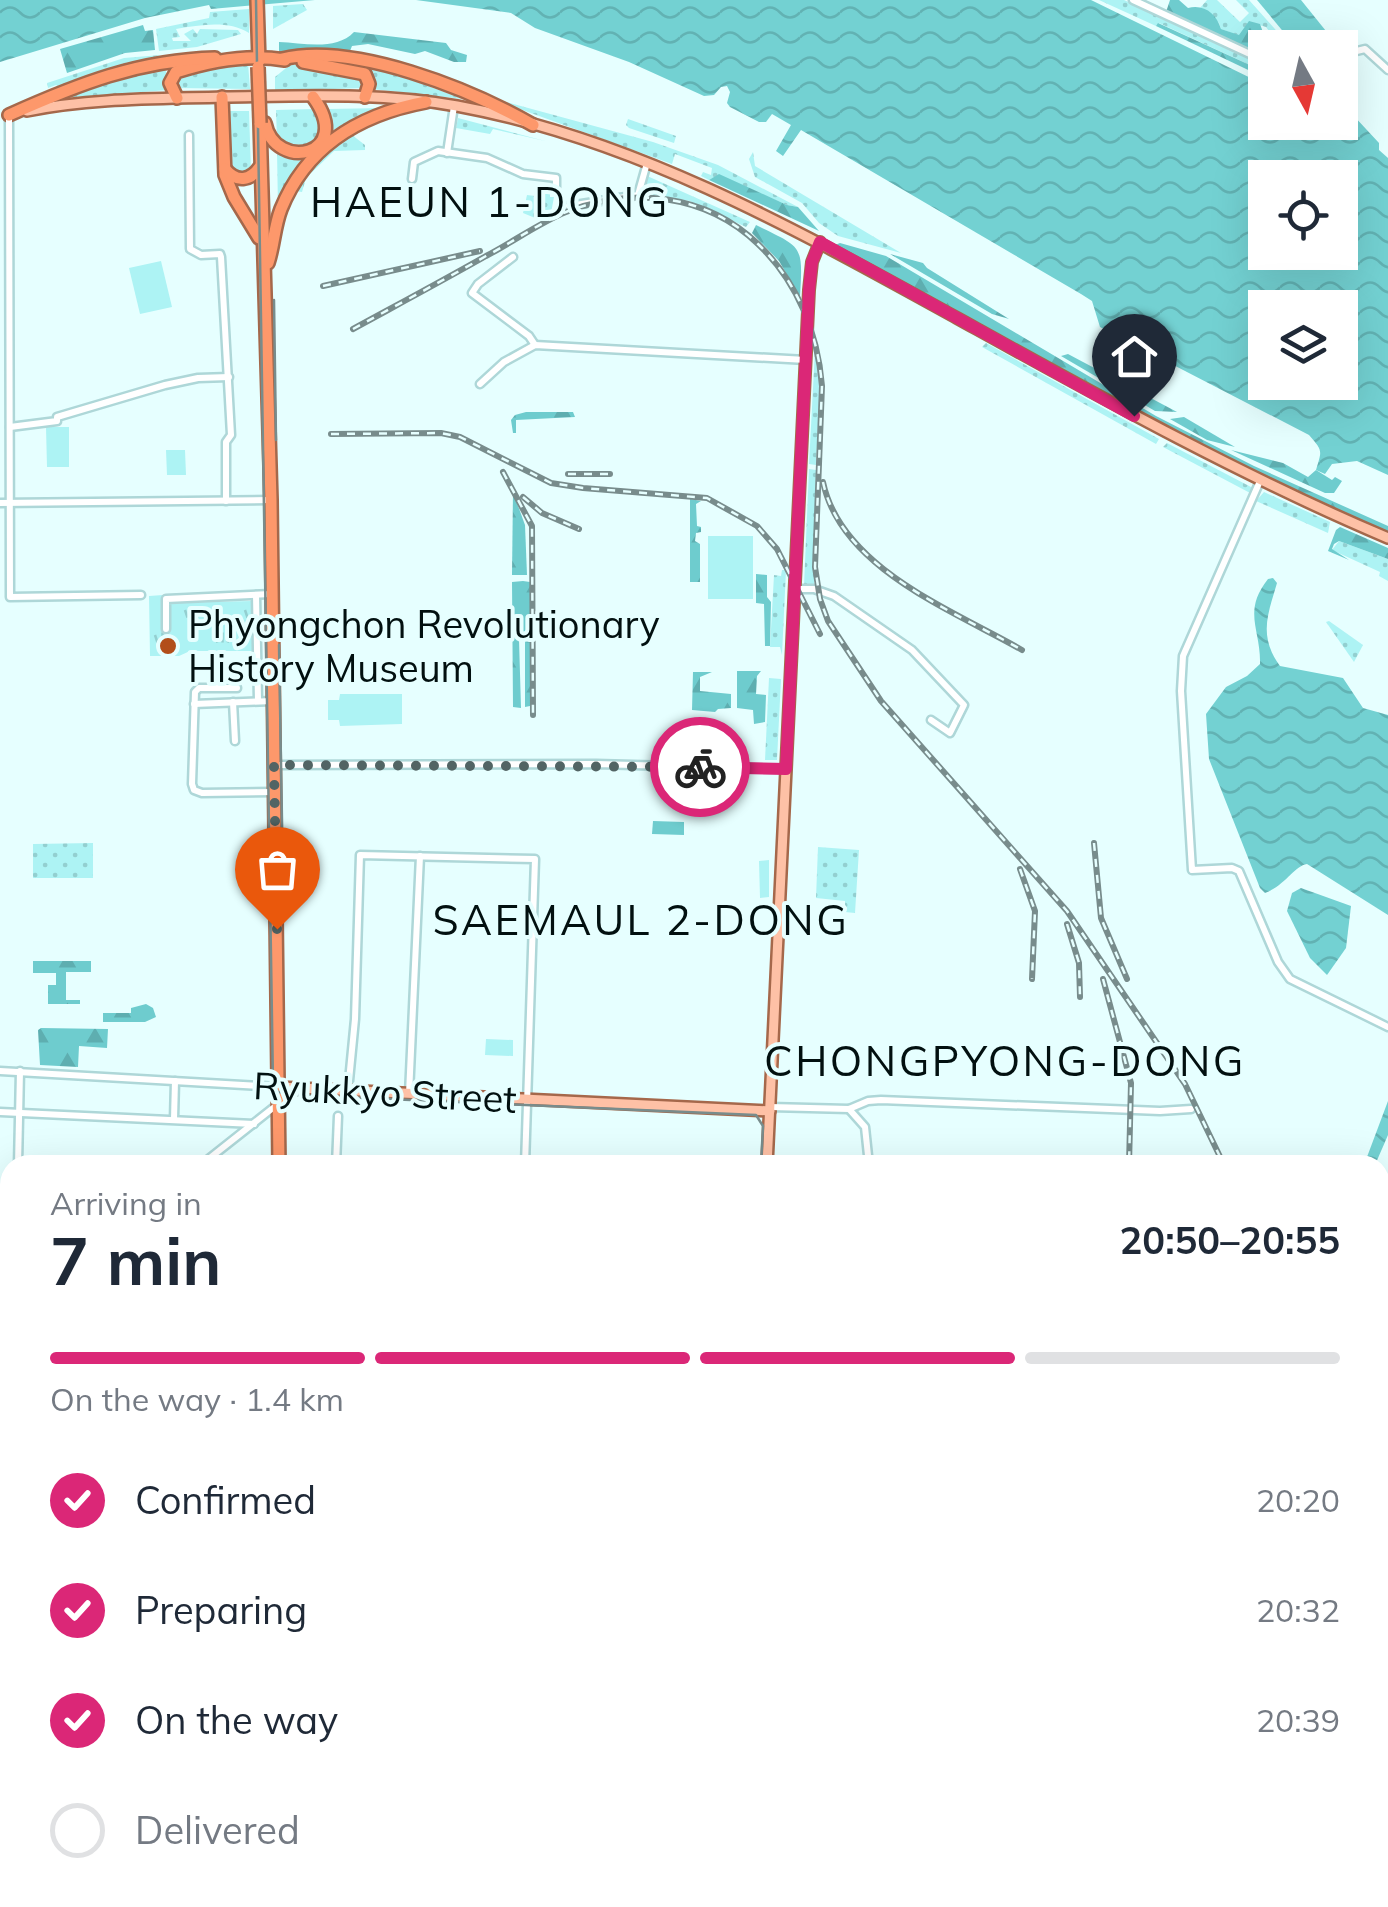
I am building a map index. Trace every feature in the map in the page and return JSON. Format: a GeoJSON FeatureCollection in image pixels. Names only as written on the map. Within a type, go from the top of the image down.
{"type":"FeatureCollection","features":[{"type":"Feature","properties":{"kind":"highway"},"geometry":{"type":"LineString","coordinates":[[260,0],[278,1155]]}},
{"type":"Feature","properties":{"kind":"highway"},"geometry":{"type":"LineString","coordinates":[[282,59],[309,56],[393,66],[508,110],[532,125]]}},
{"type":"Feature","properties":{"kind":"highway"},"geometry":{"type":"LineString","coordinates":[[4,116],[141,65],[183,59],[261,57],[362,72],[369,80],[365,97]]}},
{"type":"Feature","properties":{"kind":"highway"},"geometry":{"type":"LineString","coordinates":[[178,98],[170,84],[176,72],[234,59]]}},
{"type":"Feature","properties":{"kind":"highway"},"geometry":{"type":"LineString","coordinates":[[263,123],[269,137],[284,150],[297,153],[315,148],[325,136],[328,121],[314,97]]}},
{"type":"Feature","properties":{"kind":"highway"},"geometry":{"type":"LineString","coordinates":[[222,98],[223,166],[234,197],[256,229],[265,272]]}},
{"type":"Feature","properties":{"kind":"highway"},"geometry":{"type":"LineString","coordinates":[[265,272],[284,204],[298,178],[319,154],[362,120],[426,102]]}},
{"type":"Feature","properties":{"kind":"highway"},"geometry":{"type":"LineString","coordinates":[[263,123],[260,167],[265,272]]}},
{"type":"Feature","properties":{"kind":"highway"},"geometry":{"type":"LineString","coordinates":[[223,166],[232,176],[242,179],[260,167]]}},
{"type":"Feature","properties":{"kind":"main road"},"geometry":{"type":"LineString","coordinates":[[4,116],[85,102],[365,97],[454,106],[532,125],[647,163],[820,242],[1134,416],[1260,481],[1388,538]]}},
{"type":"Feature","properties":{"kind":"main road"},"geometry":{"type":"LineString","coordinates":[[768,1155],[806,360],[812,262],[820,242]]}},
{"type":"Feature","properties":{"kind":"main road","name":"Ryukkyo Street"},"geometry":{"type":"LineString","coordinates":[[279,1087],[770,1108]]}},
{"type":"Feature","properties":{"kind":"street"},"geometry":{"type":"LineString","coordinates":[[1133,0],[1248,54]]}},
{"type":"Feature","properties":{"kind":"street"},"geometry":{"type":"LineString","coordinates":[[1358,50],[1365,49],[1388,70]]}},
{"type":"Feature","properties":{"kind":"street"},"geometry":{"type":"LineString","coordinates":[[447,153],[454,106]]}},
{"type":"Feature","properties":{"kind":"street"},"geometry":{"type":"LineString","coordinates":[[4,116],[10,596],[141,595]]}},
{"type":"Feature","properties":{"kind":"street"},"geometry":{"type":"LineString","coordinates":[[189,135],[190,249],[201,255],[220,254],[221,258],[231,435],[226,442],[226,501]]}},
{"type":"Feature","properties":{"kind":"street"},"geometry":{"type":"LineString","coordinates":[[412,179],[414,162],[433,152],[447,153],[487,158],[523,174],[556,178],[556,190]]}},
{"type":"Feature","properties":{"kind":"street"},"geometry":{"type":"LineString","coordinates":[[568,206],[638,195],[647,163]]}},
{"type":"Feature","properties":{"kind":"street"},"geometry":{"type":"LineString","coordinates":[[513,257],[472,293],[529,336],[535,345]]}},
{"type":"Feature","properties":{"kind":"street"},"geometry":{"type":"LineString","coordinates":[[480,384],[514,356],[535,345],[806,360]]}},
{"type":"Feature","properties":{"kind":"street"},"geometry":{"type":"LineString","coordinates":[[10,427],[56,421],[56,417],[198,378],[228,377]]}},
{"type":"Feature","properties":{"kind":"street"},"geometry":{"type":"LineString","coordinates":[[1260,481],[1183,656],[1192,870],[1239,871],[1278,962],[1290,979],[1388,1027]]}},
{"type":"Feature","properties":{"kind":"street"},"geometry":{"type":"LineString","coordinates":[[0,503],[270,500]]}},
{"type":"Feature","properties":{"kind":"street"},"geometry":{"type":"LineString","coordinates":[[794,589],[819,590],[834,596],[912,650],[964,705],[950,734],[931,720]]}},
{"type":"Feature","properties":{"kind":"street"},"geometry":{"type":"LineString","coordinates":[[256,594],[258,702]]}},
{"type":"Feature","properties":{"kind":"street"},"geometry":{"type":"LineString","coordinates":[[166,629],[166,600],[272,594]]}},
{"type":"Feature","properties":{"kind":"street"},"geometry":{"type":"LineString","coordinates":[[237,688],[199,688],[194,704],[194,790],[275,792]]}},
{"type":"Feature","properties":{"kind":"street"},"geometry":{"type":"LineString","coordinates":[[194,704],[274,701]]}},
{"type":"Feature","properties":{"kind":"street"},"geometry":{"type":"LineString","coordinates":[[233,702],[234,741]]}},
{"type":"Feature","properties":{"kind":"street"},"geometry":{"type":"LineString","coordinates":[[274,765],[596,764],[786,769]]}},
{"type":"Feature","properties":{"kind":"street"},"geometry":{"type":"LineString","coordinates":[[348,1091],[355,1018],[360,855],[535,859],[526,1155]]}},
{"type":"Feature","properties":{"kind":"street"},"geometry":{"type":"LineString","coordinates":[[409,1094],[420,856]]}},
{"type":"Feature","properties":{"kind":"street","name":"Ryukkyo Street"},"geometry":{"type":"LineString","coordinates":[[0,1070],[279,1087]]}},
{"type":"Feature","properties":{"kind":"street"},"geometry":{"type":"LineString","coordinates":[[18,1155],[20,1071]]}},
{"type":"Feature","properties":{"kind":"street"},"geometry":{"type":"LineString","coordinates":[[174,1119],[175,1080]]}},
{"type":"Feature","properties":{"kind":"street"},"geometry":{"type":"LineString","coordinates":[[770,1108],[848,1109],[868,1100],[881,1100],[1190,1109]]}},
{"type":"Feature","properties":{"kind":"street"},"geometry":{"type":"LineString","coordinates":[[214,1155],[280,1104]]}},
{"type":"Feature","properties":{"kind":"street"},"geometry":{"type":"LineString","coordinates":[[848,1109],[864,1127],[868,1155]]}},
{"type":"Feature","properties":{"kind":"street"},"geometry":{"type":"LineString","coordinates":[[0,1112],[254,1124]]}},
{"type":"Feature","properties":{"kind":"street"},"geometry":{"type":"LineString","coordinates":[[336,1155],[338,1116]]}},
{"type":"Feature","properties":{"kind":"green space"},"geometry":{"type":"Polygon","coordinates":[[[1099,0],[1124,0],[1248,58],[1248,64],[1159,23],[1156,26],[1099,0]]]}},
{"type":"Feature","properties":{"kind":"green space"},"geometry":{"type":"Polygon","coordinates":[[[1170,0],[1179,0],[1188,8],[1205,9],[1221,29],[1239,35],[1249,21],[1260,24],[1262,30],[1248,30],[1248,50],[1166,12],[1170,0]]]}},
{"type":"Feature","properties":{"kind":"green space"},"geometry":{"type":"Polygon","coordinates":[[[1207,0],[1217,0],[1240,22],[1249,13],[1236,0],[1249,0],[1276,30],[1249,22],[1240,36],[1221,29],[1200,8],[1207,0]]]}},
{"type":"Feature","properties":{"kind":"green space"},"geometry":{"type":"Polygon","coordinates":[[[303,4],[307,10],[273,29],[273,6],[303,4]]]}},
{"type":"Feature","properties":{"kind":"green space"},"geometry":{"type":"Polygon","coordinates":[[[249,9],[249,33],[223,25],[176,29],[180,37],[172,38],[173,41],[191,41],[184,34],[193,29],[197,34],[200,29],[238,30],[241,34],[197,47],[159,51],[156,29],[209,18],[210,12],[249,9]]]}},
{"type":"Feature","properties":{"kind":"green space"},"geometry":{"type":"Polygon","coordinates":[[[1158,23],[1248,64],[1248,70],[1156,26],[1158,23]]]}},
{"type":"Feature","properties":{"kind":"green space"},"geometry":{"type":"Polygon","coordinates":[[[143,25],[145,31],[153,30],[155,50],[125,53],[67,73],[60,49],[143,25]]]}},
{"type":"Feature","properties":{"kind":"green space"},"geometry":{"type":"Polygon","coordinates":[[[354,32],[446,43],[451,50],[467,55],[466,62],[454,62],[425,51],[415,54],[368,44],[352,46],[350,51],[376,57],[375,61],[279,52],[279,42],[329,44],[354,32]]]}},
{"type":"Feature","properties":{"kind":"green space"},"geometry":{"type":"Polygon","coordinates":[[[161,55],[60,88],[48,88],[47,83],[124,58],[161,55]]]}},
{"type":"Feature","properties":{"kind":"green space"},"geometry":{"type":"Polygon","coordinates":[[[311,61],[388,71],[463,99],[372,89],[372,79],[311,61]]]}},
{"type":"Feature","properties":{"kind":"green space"},"geometry":{"type":"Polygon","coordinates":[[[248,63],[250,89],[176,88],[175,78],[179,74],[248,63]]]}},
{"type":"Feature","properties":{"kind":"green space"},"geometry":{"type":"Polygon","coordinates":[[[165,64],[168,90],[65,98],[67,94],[165,64]]]}},
{"type":"Feature","properties":{"kind":"green space"},"geometry":{"type":"Polygon","coordinates":[[[291,64],[357,74],[364,78],[364,88],[275,91],[275,77],[291,64]]]}},
{"type":"Feature","properties":{"kind":"green space"},"geometry":{"type":"Polygon","coordinates":[[[481,95],[653,142],[718,165],[798,207],[719,175],[709,180],[701,176],[703,172],[711,175],[712,168],[675,154],[672,164],[481,95]]]}},
{"type":"Feature","properties":{"kind":"green space"},"geometry":{"type":"Polygon","coordinates":[[[384,108],[336,134],[278,209],[277,151],[298,157],[328,138],[331,128],[327,109],[384,108]]]}},
{"type":"Feature","properties":{"kind":"green space"},"geometry":{"type":"Polygon","coordinates":[[[276,110],[320,111],[322,135],[303,151],[277,142],[276,110]]]}},
{"type":"Feature","properties":{"kind":"green space"},"geometry":{"type":"Polygon","coordinates":[[[229,111],[249,111],[251,172],[246,175],[228,170],[229,111]]]}},
{"type":"Feature","properties":{"kind":"green space"},"geometry":{"type":"Polygon","coordinates":[[[458,118],[545,141],[493,129],[490,134],[456,128],[458,118]]]}},
{"type":"Feature","properties":{"kind":"green space"},"geometry":{"type":"Polygon","coordinates":[[[628,119],[676,136],[674,143],[629,128],[628,119]]]}},
{"type":"Feature","properties":{"kind":"green space"},"geometry":{"type":"Polygon","coordinates":[[[352,135],[365,145],[365,150],[334,151],[306,178],[302,192],[295,191],[319,161],[352,135]]]}},
{"type":"Feature","properties":{"kind":"green space"},"geometry":{"type":"Polygon","coordinates":[[[753,152],[755,166],[901,253],[838,236],[819,223],[802,203],[755,177],[749,159],[753,152]]]}},
{"type":"Feature","properties":{"kind":"green space"},"geometry":{"type":"Polygon","coordinates":[[[719,174],[798,207],[819,231],[709,180],[719,174]]]}},
{"type":"Feature","properties":{"kind":"green space"},"geometry":{"type":"Polygon","coordinates":[[[645,175],[750,222],[746,227],[690,201],[643,193],[645,175]]]}},
{"type":"Feature","properties":{"kind":"green space"},"geometry":{"type":"Polygon","coordinates":[[[536,191],[550,192],[550,197],[554,197],[551,213],[540,220],[523,213],[527,195],[535,196],[536,191]]]}},
{"type":"Feature","properties":{"kind":"green space"},"geometry":{"type":"Polygon","coordinates":[[[756,225],[797,250],[800,297],[779,261],[752,233],[756,225]]]}},
{"type":"Feature","properties":{"kind":"green space"},"geometry":{"type":"Polygon","coordinates":[[[840,243],[886,256],[1156,416],[1254,466],[1388,526],[1388,532],[1233,463],[835,245],[840,243]]]}},
{"type":"Feature","properties":{"kind":"green space"},"geometry":{"type":"Polygon","coordinates":[[[890,254],[923,263],[1009,319],[992,314],[890,254]]]}},
{"type":"Feature","properties":{"kind":"green space"},"geometry":{"type":"Polygon","coordinates":[[[161,261],[172,307],[140,314],[129,268],[161,261]]]}},
{"type":"Feature","properties":{"kind":"green space"},"geometry":{"type":"Polygon","coordinates":[[[986,343],[1159,439],[1156,444],[982,347],[986,343]]]}},
{"type":"Feature","properties":{"kind":"green space"},"geometry":{"type":"Polygon","coordinates":[[[815,350],[820,384],[816,465],[809,464],[815,350]]]}},
{"type":"Feature","properties":{"kind":"green space"},"geometry":{"type":"Polygon","coordinates":[[[1068,354],[1177,412],[1155,411],[1061,356],[1068,354]]]}},
{"type":"Feature","properties":{"kind":"green space"},"geometry":{"type":"Polygon","coordinates":[[[526,412],[573,412],[575,417],[516,420],[513,433],[511,420],[526,412]]]}},
{"type":"Feature","properties":{"kind":"green space"},"geometry":{"type":"Polygon","coordinates":[[[1184,417],[1235,447],[1207,440],[1170,419],[1184,417]]]}},
{"type":"Feature","properties":{"kind":"green space"},"geometry":{"type":"Polygon","coordinates":[[[46,427],[69,427],[69,467],[47,467],[46,427]]]}},
{"type":"Feature","properties":{"kind":"green space"},"geometry":{"type":"Polygon","coordinates":[[[1167,443],[1251,487],[1252,494],[1163,447],[1167,443]]]}},
{"type":"Feature","properties":{"kind":"green space"},"geometry":{"type":"Polygon","coordinates":[[[166,450],[185,450],[186,475],[167,475],[166,450]]]}},
{"type":"Feature","properties":{"kind":"green space"},"geometry":{"type":"Polygon","coordinates":[[[1231,450],[1283,463],[1308,477],[1316,470],[1342,481],[1334,493],[1325,493],[1231,450]]]}},
{"type":"Feature","properties":{"kind":"green space"},"geometry":{"type":"Polygon","coordinates":[[[809,469],[816,470],[814,586],[804,586],[809,469]]]}},
{"type":"Feature","properties":{"kind":"green space"},"geometry":{"type":"Polygon","coordinates":[[[513,492],[525,525],[527,575],[512,575],[513,492]]]}},
{"type":"Feature","properties":{"kind":"green space"},"geometry":{"type":"Polygon","coordinates":[[[1264,492],[1330,522],[1328,533],[1256,501],[1264,492]]]}},
{"type":"Feature","properties":{"kind":"green space"},"geometry":{"type":"Polygon","coordinates":[[[690,499],[701,501],[696,504],[701,532],[696,533],[695,541],[700,544],[700,582],[690,582],[690,499]]]}},
{"type":"Feature","properties":{"kind":"green space"},"geometry":{"type":"Polygon","coordinates":[[[1340,527],[1388,548],[1388,559],[1339,541],[1332,549],[1349,560],[1328,551],[1340,527]]]}},
{"type":"Feature","properties":{"kind":"green space"},"geometry":{"type":"Polygon","coordinates":[[[708,536],[753,536],[753,599],[708,599],[708,536]]]}},
{"type":"Feature","properties":{"kind":"green space"},"geometry":{"type":"Polygon","coordinates":[[[1339,541],[1388,559],[1388,581],[1379,576],[1380,572],[1332,550],[1339,541]]]}},
{"type":"Feature","properties":{"kind":"green space"},"geometry":{"type":"Polygon","coordinates":[[[782,570],[786,570],[782,655],[780,647],[770,647],[774,575],[781,576],[782,570]]]}},
{"type":"Feature","properties":{"kind":"green space"},"geometry":{"type":"Polygon","coordinates":[[[756,574],[767,575],[770,646],[765,646],[764,604],[756,603],[756,574]]]}},
{"type":"Feature","properties":{"kind":"green space"},"geometry":{"type":"Polygon","coordinates":[[[512,582],[530,582],[530,706],[525,707],[525,640],[519,639],[521,708],[513,707],[512,582]]]}},
{"type":"Feature","properties":{"kind":"green space"},"geometry":{"type":"Polygon","coordinates":[[[163,595],[164,603],[252,601],[254,651],[190,651],[179,656],[150,656],[149,596],[163,595]]]}},
{"type":"Feature","properties":{"kind":"green space"},"geometry":{"type":"Polygon","coordinates":[[[1326,622],[1363,645],[1354,662],[1326,622]]]}},
{"type":"Feature","properties":{"kind":"green space"},"geometry":{"type":"Polygon","coordinates":[[[737,671],[761,671],[756,694],[766,695],[765,722],[754,724],[753,710],[737,708],[737,671]]]}},
{"type":"Feature","properties":{"kind":"green space"},"geometry":{"type":"Polygon","coordinates":[[[693,672],[712,672],[700,677],[700,691],[731,694],[731,708],[715,712],[692,710],[693,672]]]}},
{"type":"Feature","properties":{"kind":"green space"},"geometry":{"type":"Polygon","coordinates":[[[769,678],[781,679],[777,760],[765,760],[769,678]]]}},
{"type":"Feature","properties":{"kind":"green space"},"geometry":{"type":"Polygon","coordinates":[[[340,694],[402,694],[402,724],[340,726],[339,720],[328,720],[328,700],[339,700],[340,694]]]}},
{"type":"Feature","properties":{"kind":"green space"},"geometry":{"type":"Polygon","coordinates":[[[653,821],[684,822],[684,835],[652,834],[653,821]]]}},
{"type":"Feature","properties":{"kind":"green space"},"geometry":{"type":"Polygon","coordinates":[[[93,843],[93,878],[33,878],[33,844],[93,843]]]}},
{"type":"Feature","properties":{"kind":"green space"},"geometry":{"type":"Polygon","coordinates":[[[818,847],[859,850],[855,913],[845,912],[845,901],[816,898],[818,847]]]}},
{"type":"Feature","properties":{"kind":"green space"},"geometry":{"type":"Polygon","coordinates":[[[769,860],[769,897],[760,898],[759,861],[769,860]]]}},
{"type":"Feature","properties":{"kind":"green space"},"geometry":{"type":"Polygon","coordinates":[[[33,961],[91,961],[91,972],[66,972],[66,1000],[80,1000],[80,1004],[48,1004],[48,985],[56,985],[56,973],[33,973],[33,961]]]}},
{"type":"Feature","properties":{"kind":"green space"},"geometry":{"type":"Polygon","coordinates":[[[146,1004],[153,1008],[156,1017],[145,1022],[103,1022],[103,1013],[131,1013],[131,1008],[146,1004]]]}},
{"type":"Feature","properties":{"kind":"green space"},"geometry":{"type":"Polygon","coordinates":[[[41,1028],[108,1029],[107,1048],[79,1046],[78,1067],[40,1065],[41,1028]]]}},
{"type":"Feature","properties":{"kind":"green space"},"geometry":{"type":"Polygon","coordinates":[[[486,1039],[513,1040],[513,1056],[485,1055],[486,1039]]]}},
{"type":"Feature","properties":{"kind":"water"},"geometry":{"type":"Polygon","coordinates":[[[0,0],[315,0],[211,9],[209,5],[145,18],[0,62],[0,0]]]}},
{"type":"Feature","properties":{"kind":"water"},"geometry":{"type":"Polygon","coordinates":[[[416,0],[1091,0],[1248,77],[1248,140],[1358,140],[1358,120],[1388,158],[1388,475],[1357,461],[1332,464],[1325,474],[1316,470],[1320,451],[1309,435],[1100,327],[1092,301],[1081,294],[801,130],[783,156],[776,151],[791,125],[772,114],[766,122],[759,122],[730,107],[727,86],[714,95],[704,96],[629,62],[535,28],[511,13],[416,0]]]}},
{"type":"Feature","properties":{"kind":"water"},"geometry":{"type":"Polygon","coordinates":[[[1257,0],[1301,0],[1325,30],[1282,30],[1257,0]]]}},
{"type":"Feature","properties":{"kind":"water"},"geometry":{"type":"Polygon","coordinates":[[[1273,578],[1277,583],[1267,635],[1280,666],[1343,678],[1363,708],[1388,715],[1388,915],[1307,864],[1265,893],[1209,759],[1206,714],[1226,687],[1260,664],[1254,611],[1260,591],[1273,578]]]}},
{"type":"Feature","properties":{"kind":"water"},"geometry":{"type":"Polygon","coordinates":[[[1301,888],[1351,906],[1346,948],[1327,975],[1310,958],[1287,911],[1292,893],[1301,888]]]}},
{"type":"Feature","properties":{"kind":"water"},"geometry":{"type":"Polygon","coordinates":[[[1388,1101],[1388,1135],[1379,1155],[1368,1155],[1388,1101]]]}},
{"type":"Feature","properties":{"kind":"tram line"},"geometry":{"type":"LineString","coordinates":[[256,0],[273,1084],[278,1092],[293,1095],[756,1115],[763,1126],[762,1155]]}},
{"type":"Feature","properties":{"kind":"tram line"},"geometry":{"type":"LineString","coordinates":[[274,300],[276,440]]}},
{"type":"Feature","properties":{"kind":"tram line"},"geometry":{"type":"LineString","coordinates":[[279,645],[283,880]]}},
{"type":"Feature","properties":{"kind":"railway"},"geometry":{"type":"LineString","coordinates":[[353,329],[546,222],[591,204],[642,198],[692,205],[738,227],[758,244],[794,291],[820,366],[815,567],[828,621],[881,701],[1067,911],[1185,1084],[1219,1155]]}},
{"type":"Feature","properties":{"kind":"railway"},"geometry":{"type":"LineString","coordinates":[[323,286],[480,251]]}},
{"type":"Feature","properties":{"kind":"railway"},"geometry":{"type":"LineString","coordinates":[[331,434],[441,433],[460,437],[551,483],[707,498],[757,526],[777,549],[820,634]]}},
{"type":"Feature","properties":{"kind":"railway"},"geometry":{"type":"LineString","coordinates":[[503,472],[532,526],[533,715]]}},
{"type":"Feature","properties":{"kind":"railway"},"geometry":{"type":"LineString","coordinates":[[568,474],[610,474]]}},
{"type":"Feature","properties":{"kind":"railway"},"geometry":{"type":"LineString","coordinates":[[823,482],[834,512],[852,539],[875,562],[933,602],[1022,650]]}},
{"type":"Feature","properties":{"kind":"railway"},"geometry":{"type":"LineString","coordinates":[[523,497],[542,513],[579,529]]}},
{"type":"Feature","properties":{"kind":"railway"},"geometry":{"type":"LineString","coordinates":[[1094,843],[1101,918],[1127,979]]}},
{"type":"Feature","properties":{"kind":"railway"},"geometry":{"type":"LineString","coordinates":[[1020,869],[1035,911],[1032,979]]}},
{"type":"Feature","properties":{"kind":"railway"},"geometry":{"type":"LineString","coordinates":[[1067,924],[1079,963],[1080,997]]}},
{"type":"Feature","properties":{"kind":"railway"},"geometry":{"type":"LineString","coordinates":[[1103,979],[1131,1083],[1129,1155]]}},
{"type":"Feature","properties":{"kind":"way so far"},"geometry":{"type":"LineString","coordinates":[[277,929],[274,765],[700,767]]}},
{"type":"Feature","properties":{"kind":"place","name":"Phyongchon Revolutionary History Museum"},"geometry":{"type":"Point","coordinates":[168,646]}},
{"type":"Feature","properties":{"kind":"district","name":"HAEUN 1-DONG"},"geometry":{"type":"Point","coordinates":[490,201]}},
{"type":"Feature","properties":{"kind":"district","name":"SAEMAUL 2-DONG"},"geometry":{"type":"Point","coordinates":[641,919]}},
{"type":"Feature","properties":{"kind":"district","name":"CHONGPYONG-DONG"},"geometry":{"type":"Point","coordinates":[1005,1060]}},
{"type":"Feature","properties":{"kind":"route"},"geometry":{"type":"LineString","coordinates":[[700,767],[786,769],[809,290],[812,262],[820,242],[1134,416]]}}]}
